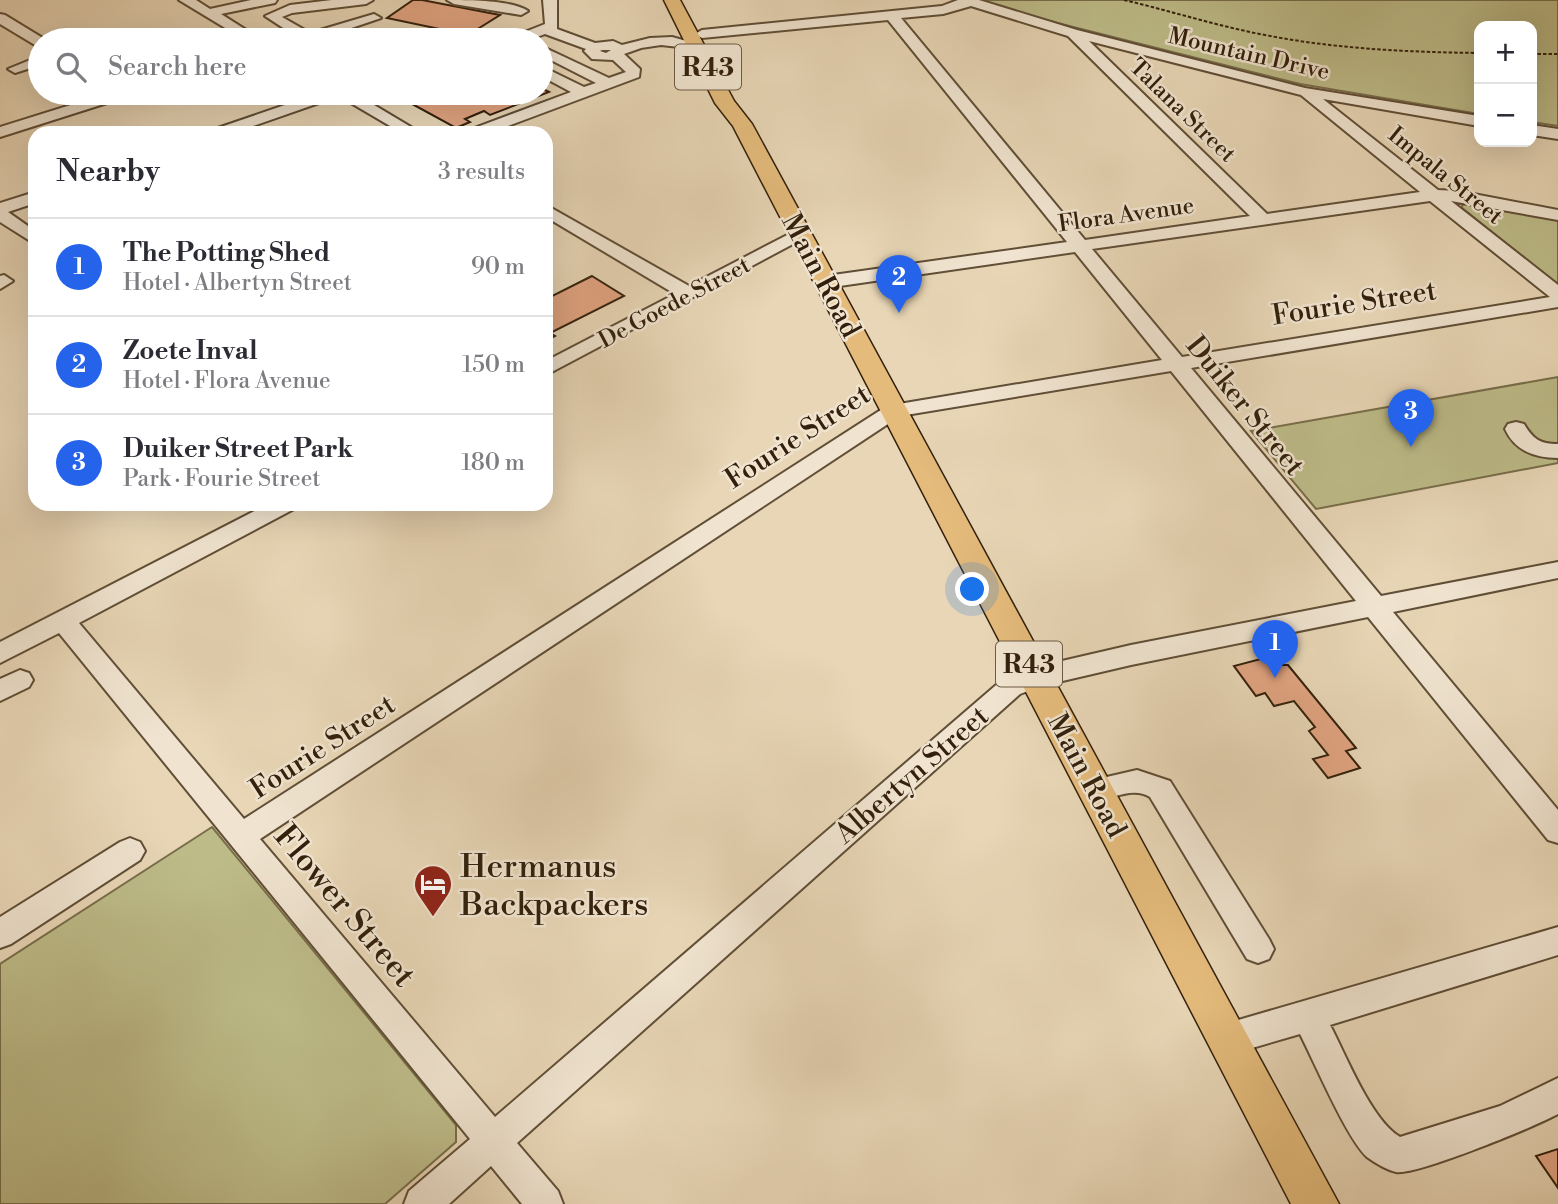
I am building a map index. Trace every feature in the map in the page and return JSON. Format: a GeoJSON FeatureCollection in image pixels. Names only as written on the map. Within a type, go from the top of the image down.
{"type":"FeatureCollection","features":[{"type":"Feature","properties":{"kind":"main road","name":"Main Road"},"geometry":{"type":"LineString","coordinates":[[672,0],[697,38]]}},
{"type":"Feature","properties":{"kind":"main road","name":"Main Road"},"geometry":{"type":"LineString","coordinates":[[686,0],[697,38],[725,103],[742,124],[1315,1204]]}},
{"type":"Feature","properties":{"kind":"street"},"geometry":{"type":"LineString","coordinates":[[186,0],[234,28]]}},
{"type":"Feature","properties":{"kind":"street"},"geometry":{"type":"LineString","coordinates":[[208,13],[270,0]]}},
{"type":"Feature","properties":{"kind":"street"},"geometry":{"type":"LineString","coordinates":[[289,28],[271,16],[290,9],[366,0]]}},
{"type":"Feature","properties":{"kind":"street"},"geometry":{"type":"LineString","coordinates":[[454,0],[521,11]]}},
{"type":"Feature","properties":{"kind":"street"},"geometry":{"type":"LineString","coordinates":[[547,28],[552,26],[550,0]]}},
{"type":"Feature","properties":{"kind":"street","name":"Mountain Drive"},"geometry":{"type":"LineString","coordinates":[[697,38],[953,9],[968,1],[1072,33],[1305,92],[1474,120]]}},
{"type":"Feature","properties":{"kind":"street","name":"Duiker Street"},"geometry":{"type":"LineString","coordinates":[[891,15],[1557,830]]}},
{"type":"Feature","properties":{"kind":"street"},"geometry":{"type":"LineString","coordinates":[[0,18],[28,35]]}},
{"type":"Feature","properties":{"kind":"street"},"geometry":{"type":"LineString","coordinates":[[341,28],[374,18]]}},
{"type":"Feature","properties":{"kind":"street"},"geometry":{"type":"LineString","coordinates":[[553,32],[594,47],[616,50],[669,38],[697,38]]}},
{"type":"Feature","properties":{"kind":"street","name":"Talana Street"},"geometry":{"type":"LineString","coordinates":[[1072,33],[1263,219]]}},
{"type":"Feature","properties":{"kind":"street"},"geometry":{"type":"LineString","coordinates":[[616,50],[664,41],[690,46],[697,38]]}},
{"type":"Feature","properties":{"kind":"street"},"geometry":{"type":"LineString","coordinates":[[553,104],[634,74],[635,71],[621,62],[616,50]]}},
{"type":"Feature","properties":{"kind":"street"},"geometry":{"type":"LineString","coordinates":[[553,56],[608,84]]}},
{"type":"Feature","properties":{"kind":"street"},"geometry":{"type":"LineString","coordinates":[[15,69],[28,65]]}},
{"type":"Feature","properties":{"kind":"street"},"geometry":{"type":"LineString","coordinates":[[553,77],[583,93]]}},
{"type":"Feature","properties":{"kind":"street","name":"Impala Street"},"geometry":{"type":"LineString","coordinates":[[1305,92],[1558,294]]}},
{"type":"Feature","properties":{"kind":"street"},"geometry":{"type":"LineString","coordinates":[[0,132],[86,105]]}},
{"type":"Feature","properties":{"kind":"street"},"geometry":{"type":"LineString","coordinates":[[238,126],[299,105]]}},
{"type":"Feature","properties":{"kind":"street"},"geometry":{"type":"LineString","coordinates":[[365,105],[401,126]]}},
{"type":"Feature","properties":{"kind":"street"},"geometry":{"type":"LineString","coordinates":[[494,126],[551,105]]}},
{"type":"Feature","properties":{"kind":"street"},"geometry":{"type":"LineString","coordinates":[[1537,131],[1558,134]]}},
{"type":"Feature","properties":{"kind":"street","name":"Flora Avenue"},"geometry":{"type":"LineString","coordinates":[[826,282],[1434,195],[1458,196],[1558,215]]}},
{"type":"Feature","properties":{"kind":"street"},"geometry":{"type":"LineString","coordinates":[[28,200],[0,211],[28,233]]}},
{"type":"Feature","properties":{"kind":"street"},"geometry":{"type":"LineString","coordinates":[[553,216],[690,294]]}},
{"type":"Feature","properties":{"kind":"street","name":"De Goede Street"},"geometry":{"type":"LineString","coordinates":[[553,365],[801,235]]}},
{"type":"Feature","properties":{"kind":"street","name":"Fourie Street"},"geometry":{"type":"LineString","coordinates":[[242,836],[894,411],[1558,301]]}},
{"type":"Feature","properties":{"kind":"street"},"geometry":{"type":"LineString","coordinates":[[1516,429],[1518,435],[1535,448],[1558,451]]}},
{"type":"Feature","properties":{"kind":"street"},"geometry":{"type":"LineString","coordinates":[[0,653],[273,511]]}},
{"type":"Feature","properties":{"kind":"street","name":"Albertyn Street"},"geometry":{"type":"LineString","coordinates":[[422,1204],[1011,687],[1035,677],[1558,570]]}},
{"type":"Feature","properties":{"kind":"street","name":"Flower Street"},"geometry":{"type":"LineString","coordinates":[[63,621],[545,1204]]}},
{"type":"Feature","properties":{"kind":"street"},"geometry":{"type":"LineString","coordinates":[[1096,790],[1141,780],[1152,782],[1160,789],[1258,949]]}},
{"type":"Feature","properties":{"kind":"street"},"geometry":{"type":"LineString","coordinates":[[0,933],[130,851]]}},
{"type":"Feature","properties":{"kind":"street"},"geometry":{"type":"LineString","coordinates":[[1228,1038],[1558,941]]}},
{"type":"Feature","properties":{"kind":"street"},"geometry":{"type":"LineString","coordinates":[[1308,1016],[1359,1115],[1379,1144],[1398,1155],[1472,1134],[1532,1111],[1558,1095]]}},
{"type":"Feature","properties":{"kind":"path"},"geometry":{"type":"LineString","coordinates":[[1124,0],[1266,36],[1396,52],[1474,53]]}},
{"type":"Feature","properties":{"kind":"path"},"geometry":{"type":"LineString","coordinates":[[1537,54],[1558,54]]}},
{"type":"Feature","properties":{"kind":"shaded area"},"geometry":{"type":"Polygon","coordinates":[[[966,0],[1558,0],[1558,126],[1537,123],[1537,21],[1474,21],[1474,113],[1300,84],[966,0]]]}},
{"type":"Feature","properties":{"kind":"shaded area"},"geometry":{"type":"Polygon","coordinates":[[[1465,203],[1558,219],[1558,285],[1461,207],[1465,203]]]}},
{"type":"Feature","properties":{"kind":"shaded area"},"geometry":{"type":"Polygon","coordinates":[[[1558,377],[1558,463],[1316,509],[1251,431],[1558,377]]]}},
{"type":"Feature","properties":{"kind":"shaded area"},"geometry":{"type":"Polygon","coordinates":[[[212,827],[456,1125],[456,1142],[385,1204],[0,1204],[0,964],[212,827]]]}},
{"type":"Feature","properties":{"kind":"building"},"geometry":{"type":"Polygon","coordinates":[[[413,0],[500,15],[479,28],[435,28],[387,18],[413,0]]]}},
{"type":"Feature","properties":{"kind":"building"},"geometry":{"type":"Polygon","coordinates":[[[414,105],[516,105],[490,115],[484,111],[465,119],[470,122],[452,126],[414,105]]]}},
{"type":"Feature","properties":{"kind":"building"},"geometry":{"type":"Polygon","coordinates":[[[592,276],[624,296],[553,332],[553,296],[592,276]]]}},
{"type":"Feature","properties":{"kind":"building"},"geometry":{"type":"Polygon","coordinates":[[[1272,656],[1279,665],[1288,665],[1356,748],[1346,751],[1360,768],[1328,778],[1313,759],[1328,755],[1309,731],[1315,727],[1294,701],[1274,706],[1265,693],[1256,696],[1234,666],[1272,656]]]}},
{"type":"Feature","properties":{"kind":"building"},"geometry":{"type":"Polygon","coordinates":[[[1558,1149],[1558,1188],[1536,1156],[1558,1149]]]}},
{"type":"Feature","properties":{"kind":"place","name":"Zoete Inval"},"geometry":{"type":"Point","coordinates":[899,313]}},
{"type":"Feature","properties":{"kind":"place","name":"Duiker Street Park"},"geometry":{"type":"Point","coordinates":[1411,447]}},
{"type":"Feature","properties":{"kind":"place","name":"The Potting Shed"},"geometry":{"type":"Point","coordinates":[1275,678]}},
{"type":"Feature","properties":{"kind":"place","name":"Hermanus Backpackers"},"geometry":{"type":"Point","coordinates":[433,918]}}]}
